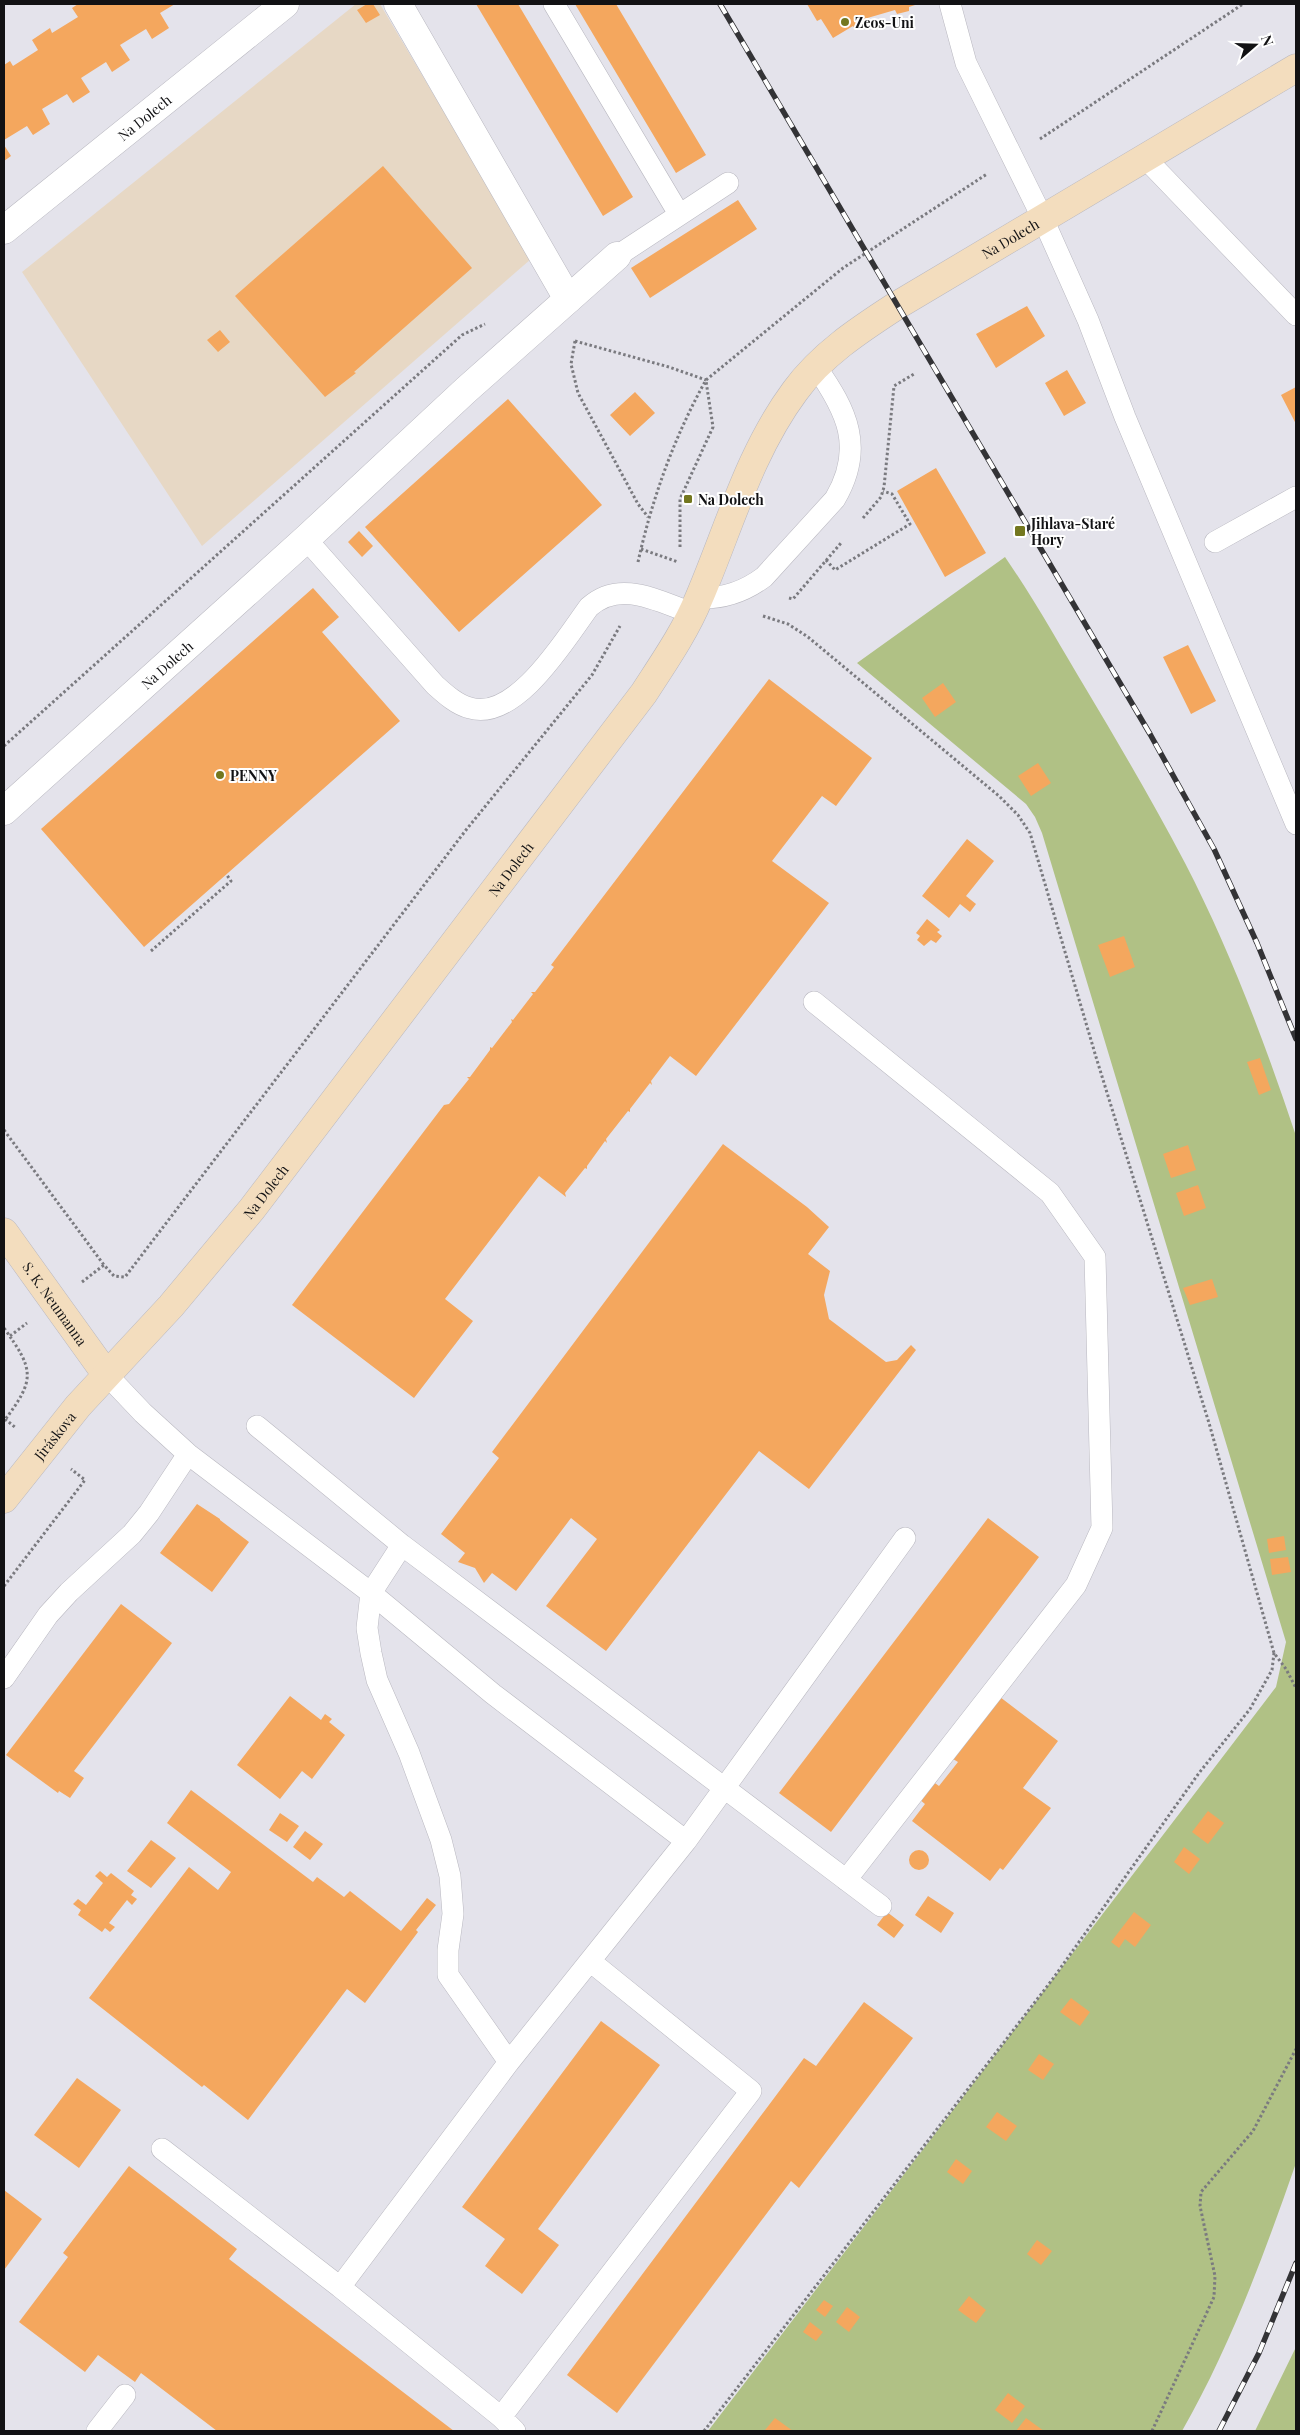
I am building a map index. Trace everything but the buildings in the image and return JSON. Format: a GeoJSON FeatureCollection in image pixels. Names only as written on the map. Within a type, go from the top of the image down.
{"type":"FeatureCollection","features":[{"type":"Feature","properties":{"kind":"main road","name":"Na Dolech"},"geometry":{"type":"LineString","coordinates":[[106,1374],[205,1267],[302,1143],[644,693],[676,643],[705,603],[761,444],[791,396],[816,367],[860,329],[1296,68]]}},
{"type":"Feature","properties":{"kind":"main road","name":"S. K. Neumanna"},"geometry":{"type":"LineString","coordinates":[[4,1232],[53,1303],[106,1374]]}},
{"type":"Feature","properties":{"kind":"main road","name":"Jiráskova"},"geometry":{"type":"LineString","coordinates":[[4,1499],[106,1374]]}},
{"type":"Feature","properties":{"kind":"street","name":"Na Dolech"},"geometry":{"type":"LineString","coordinates":[[4,230],[285,4]]}},
{"type":"Feature","properties":{"kind":"street"},"geometry":{"type":"LineString","coordinates":[[398,4],[568,299]]}},
{"type":"Feature","properties":{"kind":"street","name":"Na Dolech"},"geometry":{"type":"LineString","coordinates":[[4,811],[617,256]]}},
{"type":"Feature","properties":{"kind":"lane"},"geometry":{"type":"LineString","coordinates":[[554,4],[679,214]]}},
{"type":"Feature","properties":{"kind":"lane"},"geometry":{"type":"LineString","coordinates":[[950,4],[966,63],[1014,157],[1088,320],[1125,417],[1296,824]]}},
{"type":"Feature","properties":{"kind":"lane"},"geometry":{"type":"LineString","coordinates":[[1146,159],[1296,315]]}},
{"type":"Feature","properties":{"kind":"lane"},"geometry":{"type":"LineString","coordinates":[[617,256],[728,182]]}},
{"type":"Feature","properties":{"kind":"lane"},"geometry":{"type":"LineString","coordinates":[[306,538],[446,695],[471,709],[483,709],[501,705],[517,696],[532,682],[589,608],[600,598],[610,594],[631,593],[705,603],[754,584],[764,576],[835,499],[843,486],[850,455],[846,420],[838,399],[816,367]]}},
{"type":"Feature","properties":{"kind":"lane"},"geometry":{"type":"LineString","coordinates":[[1215,542],[1296,497]]}},
{"type":"Feature","properties":{"kind":"lane"},"geometry":{"type":"LineString","coordinates":[[814,1002],[1050,1193],[1095,1257],[1102,1528],[1076,1585],[846,1880]]}},
{"type":"Feature","properties":{"kind":"lane"},"geometry":{"type":"LineString","coordinates":[[106,1374],[143,1413],[188,1454],[371,1593],[492,1694],[686,1841]]}},
{"type":"Feature","properties":{"kind":"lane"},"geometry":{"type":"LineString","coordinates":[[257,1426],[402,1545],[881,1906]]}},
{"type":"Feature","properties":{"kind":"lane"},"geometry":{"type":"LineString","coordinates":[[4,1678],[48,1615],[132,1534],[148,1514],[188,1454]]}},
{"type":"Feature","properties":{"kind":"lane"},"geometry":{"type":"LineString","coordinates":[[340,2287],[509,2062],[686,1841],[905,1538]]}},
{"type":"Feature","properties":{"kind":"lane"},"geometry":{"type":"LineString","coordinates":[[402,1545],[371,1593],[367,1628],[377,1680],[412,1761],[441,1840],[450,1876],[453,1914],[448,1950],[448,1975],[509,2062]]}},
{"type":"Feature","properties":{"kind":"lane"},"geometry":{"type":"LineString","coordinates":[[162,2149],[340,2287],[508,2424],[751,2091],[590,1961]]}},
{"type":"Feature","properties":{"kind":"lane"},"geometry":{"type":"LineString","coordinates":[[97,2431],[126,2395]]}},
{"type":"Feature","properties":{"kind":"path"},"geometry":{"type":"LineString","coordinates":[[4,1130],[104,1265],[114,1276],[125,1277],[466,830],[592,675],[618,632],[631,593],[649,518],[664,472],[692,404],[706,380],[843,268],[1014,157],[1243,4]]}},
{"type":"Feature","properties":{"kind":"path"},"geometry":{"type":"LineString","coordinates":[[575,341],[571,364],[578,393],[638,504],[649,518]]}},
{"type":"Feature","properties":{"kind":"path"},"geometry":{"type":"LineString","coordinates":[[680,562],[680,499],[713,427],[706,380]]}},
{"type":"Feature","properties":{"kind":"path"},"geometry":{"type":"LineString","coordinates":[[826,560],[835,570],[910,524],[892,494],[883,491]]}},
{"type":"Feature","properties":{"kind":"path"},"geometry":{"type":"LineString","coordinates":[[705,603],[760,615],[788,624],[808,637],[1000,796],[1018,815],[1030,833],[1096,1057],[1212,1432],[1274,1653],[1286,1669],[1296,1688]]}},
{"type":"Feature","properties":{"kind":"path"},"geometry":{"type":"LineString","coordinates":[[151,951],[231,881],[226,874]]}},
{"type":"Feature","properties":{"kind":"path"},"geometry":{"type":"LineString","coordinates":[[10,1336],[104,1265]]}},
{"type":"Feature","properties":{"kind":"path"},"geometry":{"type":"LineString","coordinates":[[4,1328],[23,1356],[28,1377],[25,1390],[4,1421]]}},
{"type":"Feature","properties":{"kind":"path"},"geometry":{"type":"LineString","coordinates":[[4,1586],[85,1480],[43,1449]]}},
{"type":"Feature","properties":{"kind":"path"},"geometry":{"type":"LineString","coordinates":[[704,2431],[1052,1980],[1199,1773],[1250,1708],[1272,1670],[1274,1653]]}},
{"type":"Feature","properties":{"kind":"path"},"geometry":{"type":"LineString","coordinates":[[1152,2431],[1214,2297],[1215,2276],[1200,2206],[1201,2192],[1253,2131],[1296,2049]]}},
{"type":"Feature","properties":{"kind":"shaded area"},"geometry":{"type":"Polygon","coordinates":[[[356,4],[380,4],[531,259],[202,546],[22,272],[356,4]]]}},
{"type":"Feature","properties":{"kind":"green space"},"geometry":{"type":"Polygon","coordinates":[[[1005,557],[1036,605],[1111,732],[1185,863],[1217,929],[1246,997],[1296,1136],[1296,2163],[1231,2334],[1182,2431],[708,2431],[1276,1687],[1286,1642],[1042,833],[1035,817],[1026,804],[857,663],[1005,557]]]}},
{"type":"Feature","properties":{"kind":"green space"},"geometry":{"type":"Polygon","coordinates":[[[1296,2347],[1296,2431],[1255,2431],[1296,2347]]]}},
{"type":"Feature","properties":{"kind":"railway"},"geometry":{"type":"LineString","coordinates":[[720,4],[1150,734],[1214,849],[1257,943],[1296,1039]]}},
{"type":"Feature","properties":{"kind":"railway"},"geometry":{"type":"LineString","coordinates":[[1219,2431],[1259,2353],[1296,2263]]}},
{"type":"Feature","properties":{"kind":"place","name":"Zeos-Uni"},"geometry":{"type":"Point","coordinates":[845,22]}},
{"type":"Feature","properties":{"kind":"place","name":"Na Dolech"},"geometry":{"type":"Point","coordinates":[688,499]}},
{"type":"Feature","properties":{"kind":"place","name":"Jihlava-Staré Hory"},"geometry":{"type":"Point","coordinates":[1020,531]}},
{"type":"Feature","properties":{"kind":"place","name":"PENNY"},"geometry":{"type":"Point","coordinates":[220,775]}}]}
